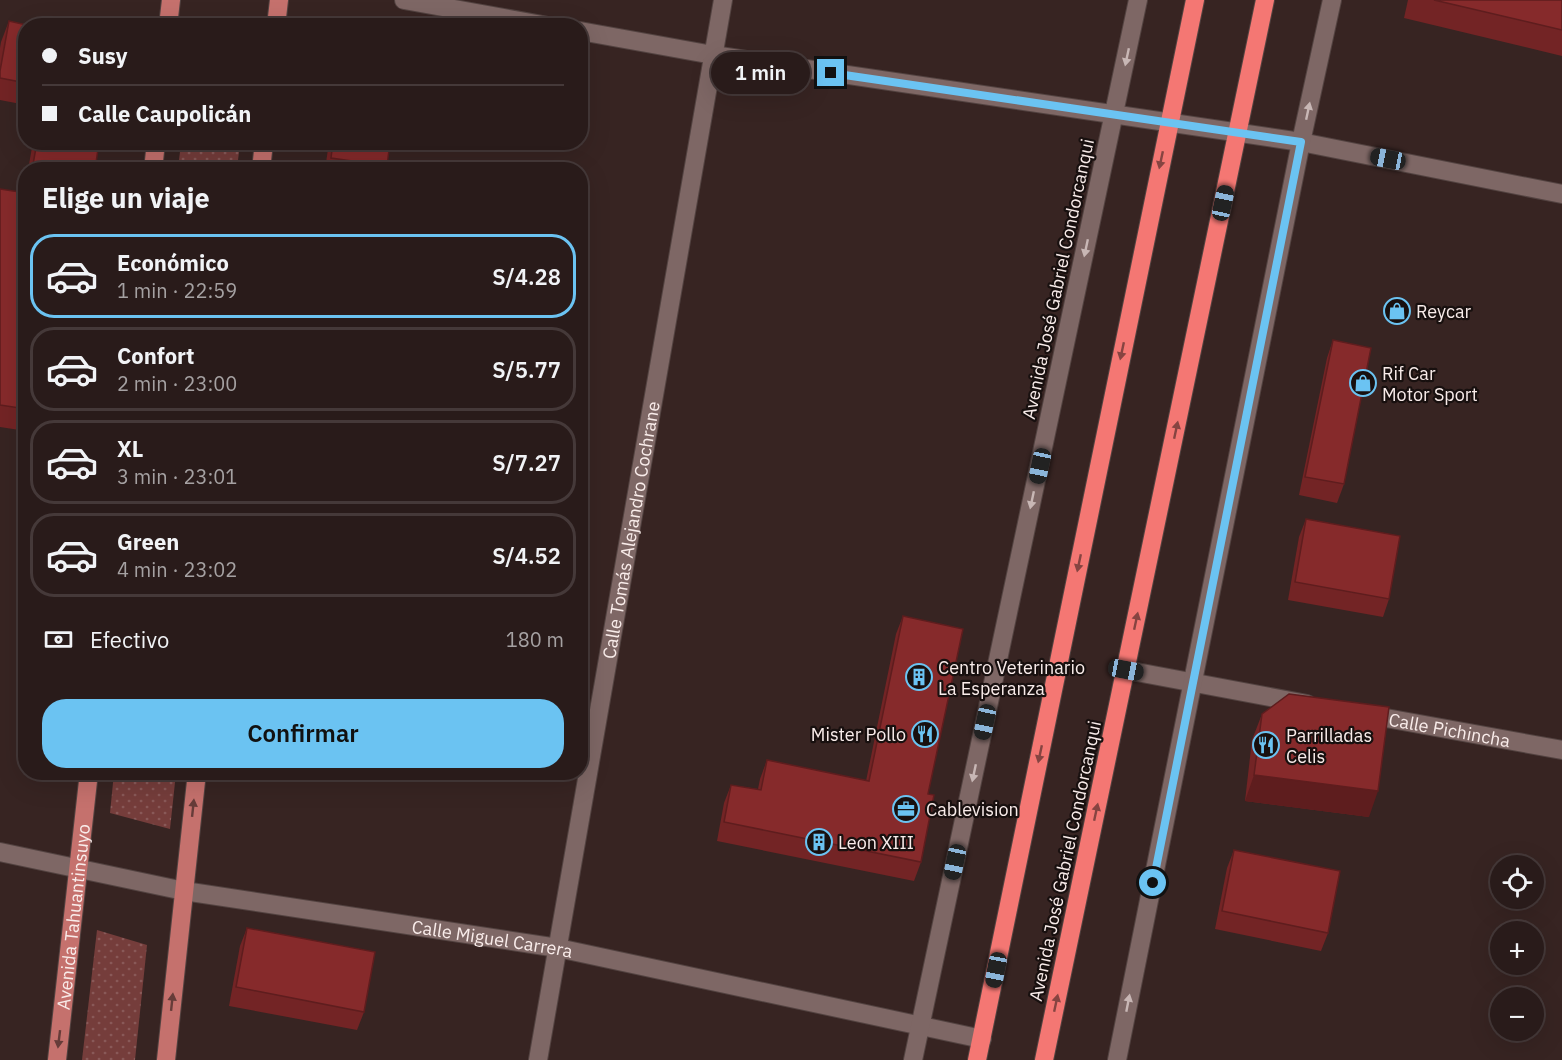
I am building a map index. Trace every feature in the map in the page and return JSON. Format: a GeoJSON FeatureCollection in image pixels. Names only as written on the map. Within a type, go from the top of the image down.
{"type":"FeatureCollection","features":[{"type":"Feature","properties":{"kind":"highway"},"geometry":{"type":"LineString","coordinates":[[977,1060],[1195,0]]}},
{"type":"Feature","properties":{"kind":"highway","name":"Avenida José Gabriel Condorcanqui"},"geometry":{"type":"LineString","coordinates":[[1044,1060],[1265,0]]}},
{"type":"Feature","properties":{"kind":"main road"},"geometry":{"type":"LineString","coordinates":[[169,18],[171,0]]}},
{"type":"Feature","properties":{"kind":"main road"},"geometry":{"type":"LineString","coordinates":[[277,18],[279,0]]}},
{"type":"Feature","properties":{"kind":"main road","name":"Avenida Tahuantinsuyo"},"geometry":{"type":"LineString","coordinates":[[57,1060],[88,780]]}},
{"type":"Feature","properties":{"kind":"main road"},"geometry":{"type":"LineString","coordinates":[[166,1060],[196,780]]}},
{"type":"Feature","properties":{"kind":"street"},"geometry":{"type":"LineString","coordinates":[[404,0],[504,18]]}},
{"type":"Feature","properties":{"kind":"street","name":"Calle Tomás Alejandro Cochrane"},"geometry":{"type":"LineString","coordinates":[[588,776],[723,0]]}},
{"type":"Feature","properties":{"kind":"street","name":"Avenida José Gabriel Condorcanqui"},"geometry":{"type":"LineString","coordinates":[[913,1060],[1138,0]]}},
{"type":"Feature","properties":{"kind":"street"},"geometry":{"type":"LineString","coordinates":[[1117,1060],[1301,142],[1332,0]]}},
{"type":"Feature","properties":{"kind":"street"},"geometry":{"type":"LineString","coordinates":[[588,32],[714,55],[1301,142],[1562,194]]}},
{"type":"Feature","properties":{"kind":"street"},"geometry":{"type":"LineString","coordinates":[[1126,670],[1326,707]]}},
{"type":"Feature","properties":{"kind":"street","name":"Calle Pichincha"},"geometry":{"type":"LineString","coordinates":[[1350,711],[1562,750]]}},
{"type":"Feature","properties":{"kind":"street","name":"Calle Tomás Alejandro Cochrane"},"geometry":{"type":"LineString","coordinates":[[538,1060],[587,780]]}},
{"type":"Feature","properties":{"kind":"street","name":"Calle Miguel Carrera"},"geometry":{"type":"LineString","coordinates":[[0,852],[184,891],[558,948],[982,1039]]}},
{"type":"Feature","properties":{"kind":"shaded area"},"geometry":{"type":"Polygon","coordinates":[[[180,150],[239,150],[238,162],[179,162],[180,150]]]}},
{"type":"Feature","properties":{"kind":"shaded area"},"geometry":{"type":"Polygon","coordinates":[[[113,780],[175,780],[170,829],[110,813],[113,780]]]}},
{"type":"Feature","properties":{"kind":"shaded area"},"geometry":{"type":"Polygon","coordinates":[[[97,930],[147,945],[135,1060],[82,1060],[97,930]]]}},
{"type":"Feature","properties":{"kind":"building"},"geometry":{"type":"Polygon","coordinates":[[[1434,0],[1562,0],[1562,30],[1434,0]]]}},
{"type":"Feature","properties":{"kind":"building"},"geometry":{"type":"Polygon","coordinates":[[[9,21],[18,23],[18,81],[0,78],[9,21]]]}},
{"type":"Feature","properties":{"kind":"building"},"geometry":{"type":"Polygon","coordinates":[[[36,150],[98,150],[96,162],[33,162],[36,150]]]}},
{"type":"Feature","properties":{"kind":"building"},"geometry":{"type":"Polygon","coordinates":[[[332,150],[389,150],[388,162],[359,162],[331,158],[332,150]]]}},
{"type":"Feature","properties":{"kind":"building"},"geometry":{"type":"Polygon","coordinates":[[[0,189],[18,192],[18,408],[0,405],[0,189]]]}},
{"type":"Feature","properties":{"kind":"building"},"geometry":{"type":"Polygon","coordinates":[[[1333,340],[1371,348],[1344,484],[1305,477],[1333,340]]]}},
{"type":"Feature","properties":{"kind":"building"},"geometry":{"type":"Polygon","coordinates":[[[1306,519],[1400,536],[1389,599],[1295,582],[1306,519]]]}},
{"type":"Feature","properties":{"kind":"building"},"geometry":{"type":"Polygon","coordinates":[[[903,616],[963,629],[928,794],[934,795],[921,862],[724,822],[731,785],[761,790],[767,760],[869,781],[903,616]]]}},
{"type":"Feature","properties":{"kind":"building"},"geometry":{"type":"Polygon","coordinates":[[[1289,694],[1389,707],[1378,791],[1254,775],[1262,714],[1289,694]]]}},
{"type":"Feature","properties":{"kind":"building"},"geometry":{"type":"Polygon","coordinates":[[[1234,850],[1340,871],[1328,933],[1222,911],[1234,850]]]}},
{"type":"Feature","properties":{"kind":"building"},"geometry":{"type":"Polygon","coordinates":[[[247,928],[375,952],[364,1012],[236,987],[247,928]]]}},
{"type":"Feature","properties":{"kind":"place","name":"Reycar"},"geometry":{"type":"Point","coordinates":[1397,311]}},
{"type":"Feature","properties":{"kind":"place","name":"Rif Car Motor Sport"},"geometry":{"type":"Point","coordinates":[1363,383]}},
{"type":"Feature","properties":{"kind":"place","name":"Centro Veterinario La Esperanza"},"geometry":{"type":"Point","coordinates":[919,677]}},
{"type":"Feature","properties":{"kind":"place","name":"Mister Pollo"},"geometry":{"type":"Point","coordinates":[925,734]}},
{"type":"Feature","properties":{"kind":"place","name":"Parrilladas Celis"},"geometry":{"type":"Point","coordinates":[1266,745]}},
{"type":"Feature","properties":{"kind":"place","name":"Cablevision"},"geometry":{"type":"Point","coordinates":[906,809]}},
{"type":"Feature","properties":{"kind":"place","name":"Leon XIII"},"geometry":{"type":"Point","coordinates":[819,842]}},
{"type":"Feature","properties":{"kind":"route"},"geometry":{"type":"LineString","coordinates":[[831,73],[1301,142],[1153,883]]}}]}
